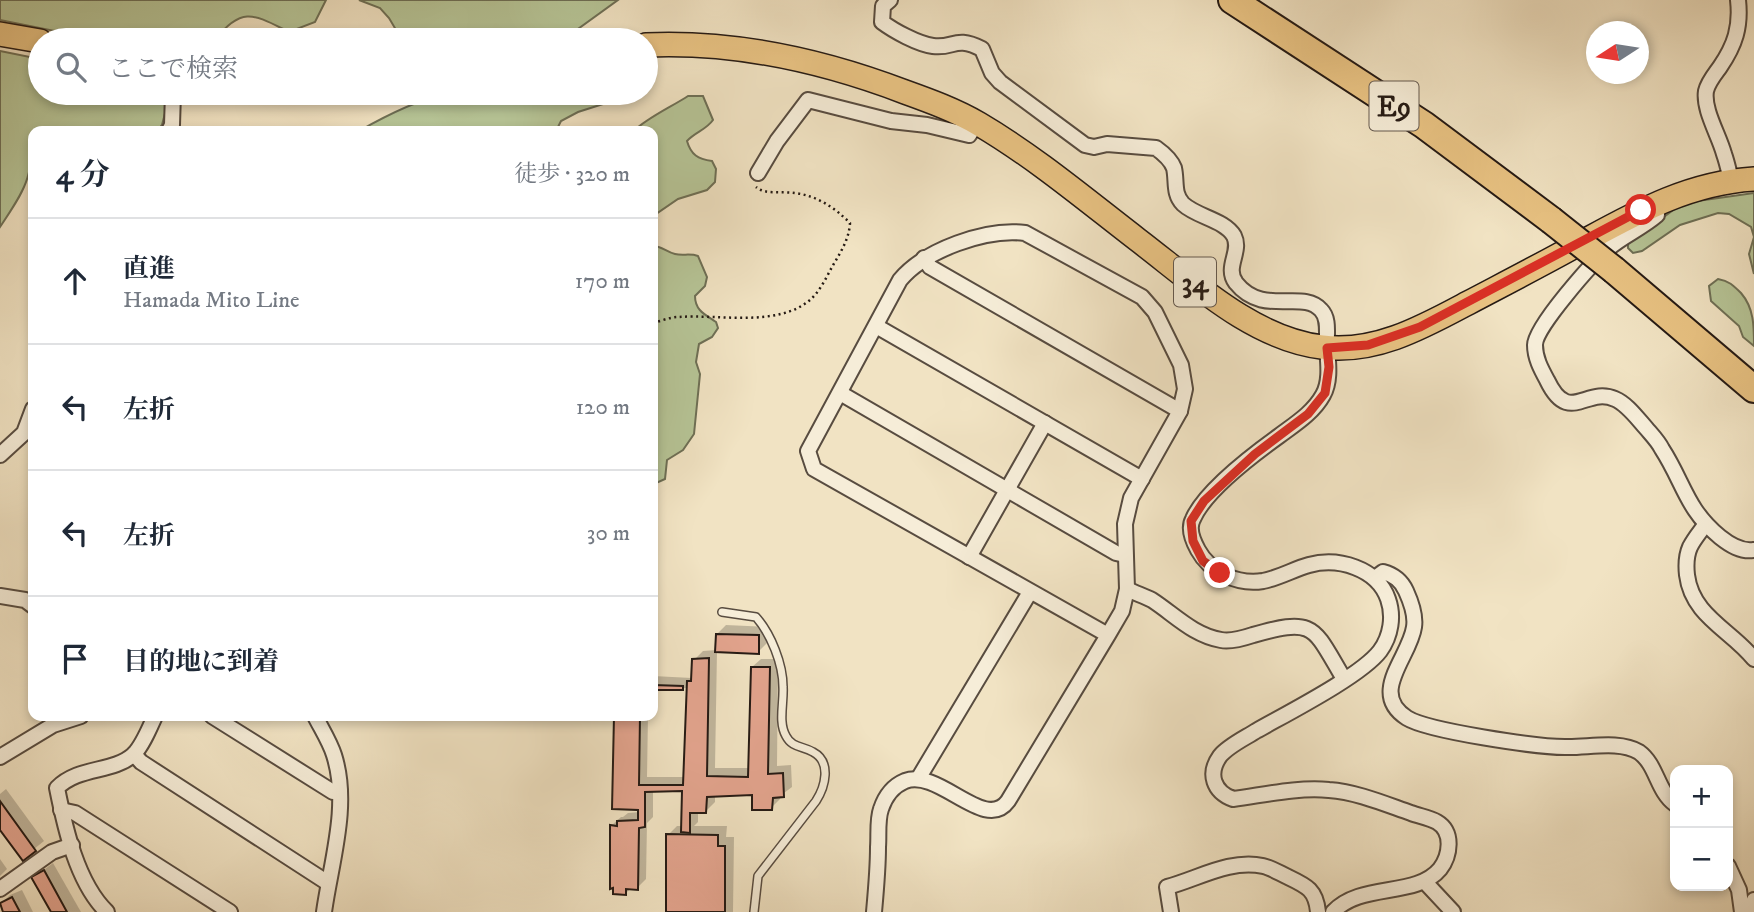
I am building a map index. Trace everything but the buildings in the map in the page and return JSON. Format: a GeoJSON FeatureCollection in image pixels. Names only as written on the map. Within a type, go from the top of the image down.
{"type":"FeatureCollection","features":[{"type":"Feature","properties":{"kind":"highway","name":"E9"},"geometry":{"type":"LineString","coordinates":[[1232,0],[1424,125],[1614,270],[1754,389]]}},
{"type":"Feature","properties":{"kind":"main road"},"geometry":{"type":"LineString","coordinates":[[0,34],[28,39]]}},
{"type":"Feature","properties":{"kind":"main road","name":"34"},"geometry":{"type":"LineString","coordinates":[[658,45],[715,46],[805,59],[874,80],[946,108],[977,123],[1028,155],[1242,318],[1284,340],[1327,348],[1368,345],[1411,331],[1656,203],[1691,189],[1731,180],[1754,179]]}},
{"type":"Feature","properties":{"kind":"street"},"geometry":{"type":"LineString","coordinates":[[890,0],[883,6],[882,22],[894,31],[934,47],[959,41],[982,49],[992,73],[1000,82],[1085,145],[1156,148],[1173,167],[1178,198],[1182,204],[1197,215],[1225,227],[1233,236],[1237,246],[1231,265],[1237,285],[1259,300],[1269,303],[1310,302],[1321,309],[1326,318],[1329,367],[1325,393],[1308,414],[1255,454],[1204,501],[1191,521],[1193,541],[1203,561],[1220,573],[1244,580],[1263,581],[1311,564],[1325,562],[1360,569],[1375,578],[1387,597],[1391,620],[1389,633],[1377,655],[1344,679],[1245,737],[1221,754],[1213,769],[1213,782],[1222,794],[1233,799],[1304,789],[1330,790],[1362,796],[1438,822],[1447,834],[1449,854],[1438,871],[1425,881],[1360,895],[1333,912]]}},
{"type":"Feature","properties":{"kind":"street"},"geometry":{"type":"LineString","coordinates":[[1731,180],[1706,103],[1706,93],[1708,84],[1737,37],[1738,0]]}},
{"type":"Feature","properties":{"kind":"street"},"geometry":{"type":"LineString","coordinates":[[758,173],[777,141],[808,100],[891,121],[928,125],[970,135],[977,123]]}},
{"type":"Feature","properties":{"kind":"street"},"geometry":{"type":"LineString","coordinates":[[172,126],[173,105]]}},
{"type":"Feature","properties":{"kind":"street"},"geometry":{"type":"LineString","coordinates":[[1656,203],[1657,215],[1642,228],[1610,247],[1559,304],[1539,331],[1535,342],[1536,353],[1552,392],[1558,399],[1573,403],[1598,397],[1613,398],[1637,418],[1663,449],[1687,499],[1705,524],[1732,546],[1754,550]]}},
{"type":"Feature","properties":{"kind":"street"},"geometry":{"type":"LineString","coordinates":[[874,912],[882,806],[894,788],[905,781],[918,779],[941,786],[986,810],[996,811],[1004,807],[1108,635],[1122,611],[1127,589],[1125,524],[1131,498],[1180,411],[1185,389],[1181,365],[1155,312],[1142,297],[1025,233],[1006,230],[993,233],[924,258],[900,280],[808,451],[814,469],[1108,635]]}},
{"type":"Feature","properties":{"kind":"street"},"geometry":{"type":"LineString","coordinates":[[924,258],[930,267],[1180,411]]}},
{"type":"Feature","properties":{"kind":"street"},"geometry":{"type":"LineString","coordinates":[[876,326],[1142,479]]}},
{"type":"Feature","properties":{"kind":"street"},"geometry":{"type":"LineString","coordinates":[[841,393],[1116,553],[1125,555]]}},
{"type":"Feature","properties":{"kind":"street"},"geometry":{"type":"LineString","coordinates":[[0,455],[24,433],[28,423]]}},
{"type":"Feature","properties":{"kind":"street"},"geometry":{"type":"LineString","coordinates":[[969,557],[1045,424]]}},
{"type":"Feature","properties":{"kind":"street"},"geometry":{"type":"LineString","coordinates":[[1705,524],[1687,556],[1691,591],[1697,604],[1709,618],[1754,659]]}},
{"type":"Feature","properties":{"kind":"street"},"geometry":{"type":"LineString","coordinates":[[1375,578],[1383,572],[1400,581],[1414,617],[1412,636],[1391,680],[1394,704],[1404,716],[1427,725],[1553,747],[1611,746],[1631,749],[1647,760],[1664,793],[1670,799]]}},
{"type":"Feature","properties":{"kind":"street"},"geometry":{"type":"LineString","coordinates":[[1127,589],[1151,600],[1198,633],[1224,640],[1245,638],[1284,626],[1304,627],[1320,639],[1344,679]]}},
{"type":"Feature","properties":{"kind":"street"},"geometry":{"type":"LineString","coordinates":[[918,779],[1030,592]]}},
{"type":"Feature","properties":{"kind":"street"},"geometry":{"type":"LineString","coordinates":[[0,596],[28,603]]}},
{"type":"Feature","properties":{"kind":"street"},"geometry":{"type":"LineString","coordinates":[[0,757],[31,736],[65,721]]}},
{"type":"Feature","properties":{"kind":"street"},"geometry":{"type":"LineString","coordinates":[[107,912],[97,902],[83,879],[61,810],[57,788],[67,777],[119,762],[134,754],[152,721]]}},
{"type":"Feature","properties":{"kind":"street"},"geometry":{"type":"LineString","coordinates":[[220,721],[333,792],[340,792]]}},
{"type":"Feature","properties":{"kind":"street"},"geometry":{"type":"LineString","coordinates":[[318,721],[334,753],[340,792],[337,837],[324,912]]}},
{"type":"Feature","properties":{"kind":"street"},"geometry":{"type":"LineString","coordinates":[[134,754],[153,770],[328,883]]}},
{"type":"Feature","properties":{"kind":"street"},"geometry":{"type":"LineString","coordinates":[[61,810],[75,813],[230,912]]}},
{"type":"Feature","properties":{"kind":"street"},"geometry":{"type":"LineString","coordinates":[[0,889],[52,852],[72,845]]}},
{"type":"Feature","properties":{"kind":"street"},"geometry":{"type":"LineString","coordinates":[[1171,912],[1167,887],[1206,872],[1242,864],[1265,866],[1310,887],[1316,898],[1318,912]]}},
{"type":"Feature","properties":{"kind":"street"},"geometry":{"type":"LineString","coordinates":[[1733,877],[1739,890],[1742,912]]}},
{"type":"Feature","properties":{"kind":"street"},"geometry":{"type":"LineString","coordinates":[[1425,881],[1453,912]]}},
{"type":"Feature","properties":{"kind":"street"},"geometry":{"type":"LineString","coordinates":[[1751,912],[1754,900]]}},
{"type":"Feature","properties":{"kind":"lane"},"geometry":{"type":"LineString","coordinates":[[722,612],[756,617],[770,635],[783,683],[782,727],[786,738],[792,745],[814,752],[825,773],[822,791],[816,801],[758,876],[754,912]]}},
{"type":"Feature","properties":{"kind":"path"},"geometry":{"type":"LineString","coordinates":[[658,322],[677,317],[768,317],[804,304],[823,284],[849,235],[850,223],[822,201],[797,193],[761,191],[756,187],[758,173]]}},
{"type":"Feature","properties":{"kind":"green space"},"geometry":{"type":"Polygon","coordinates":[[[0,0],[326,0],[315,22],[299,28],[281,28],[249,16],[233,22],[226,28],[40,28],[0,20],[0,0]]]}},
{"type":"Feature","properties":{"kind":"green space"},"geometry":{"type":"Polygon","coordinates":[[[359,0],[618,0],[579,28],[395,28],[380,8],[359,0]]]}},
{"type":"Feature","properties":{"kind":"green space"},"geometry":{"type":"Polygon","coordinates":[[[0,51],[28,57],[28,105],[167,105],[161,126],[28,126],[28,175],[16,203],[0,227],[0,51]]]}},
{"type":"Feature","properties":{"kind":"green space"},"geometry":{"type":"Polygon","coordinates":[[[688,96],[703,96],[713,120],[687,141],[696,156],[712,161],[716,169],[715,182],[707,190],[678,199],[658,213],[658,126],[639,126],[688,96]]]}},
{"type":"Feature","properties":{"kind":"green space"},"geometry":{"type":"Polygon","coordinates":[[[412,105],[600,105],[578,112],[561,121],[558,126],[368,126],[412,105]]]}},
{"type":"Feature","properties":{"kind":"green space"},"geometry":{"type":"Polygon","coordinates":[[[1754,193],[1754,237],[1751,227],[1729,214],[1718,213],[1680,225],[1642,251],[1633,253],[1628,248],[1628,243],[1683,203],[1754,193]]]}},
{"type":"Feature","properties":{"kind":"green space"},"geometry":{"type":"Polygon","coordinates":[[[1754,237],[1754,274],[1749,254],[1754,237]]]}},
{"type":"Feature","properties":{"kind":"green space"},"geometry":{"type":"Polygon","coordinates":[[[658,247],[675,254],[698,256],[707,277],[705,286],[695,296],[695,301],[705,315],[716,322],[718,328],[712,337],[699,344],[696,362],[700,374],[694,434],[683,450],[667,460],[665,479],[658,482],[658,247]]]}},
{"type":"Feature","properties":{"kind":"green space"},"geometry":{"type":"Polygon","coordinates":[[[1718,279],[1731,284],[1749,305],[1754,346],[1743,337],[1739,326],[1711,301],[1709,286],[1718,279]]]}},
{"type":"Feature","properties":{"kind":"route"},"geometry":{"type":"LineString","coordinates":[[1220,573],[1203,561],[1193,541],[1191,521],[1204,501],[1255,454],[1308,414],[1325,393],[1329,367],[1327,348],[1368,345],[1402,335],[1445,315],[1641,210]]}}]}
